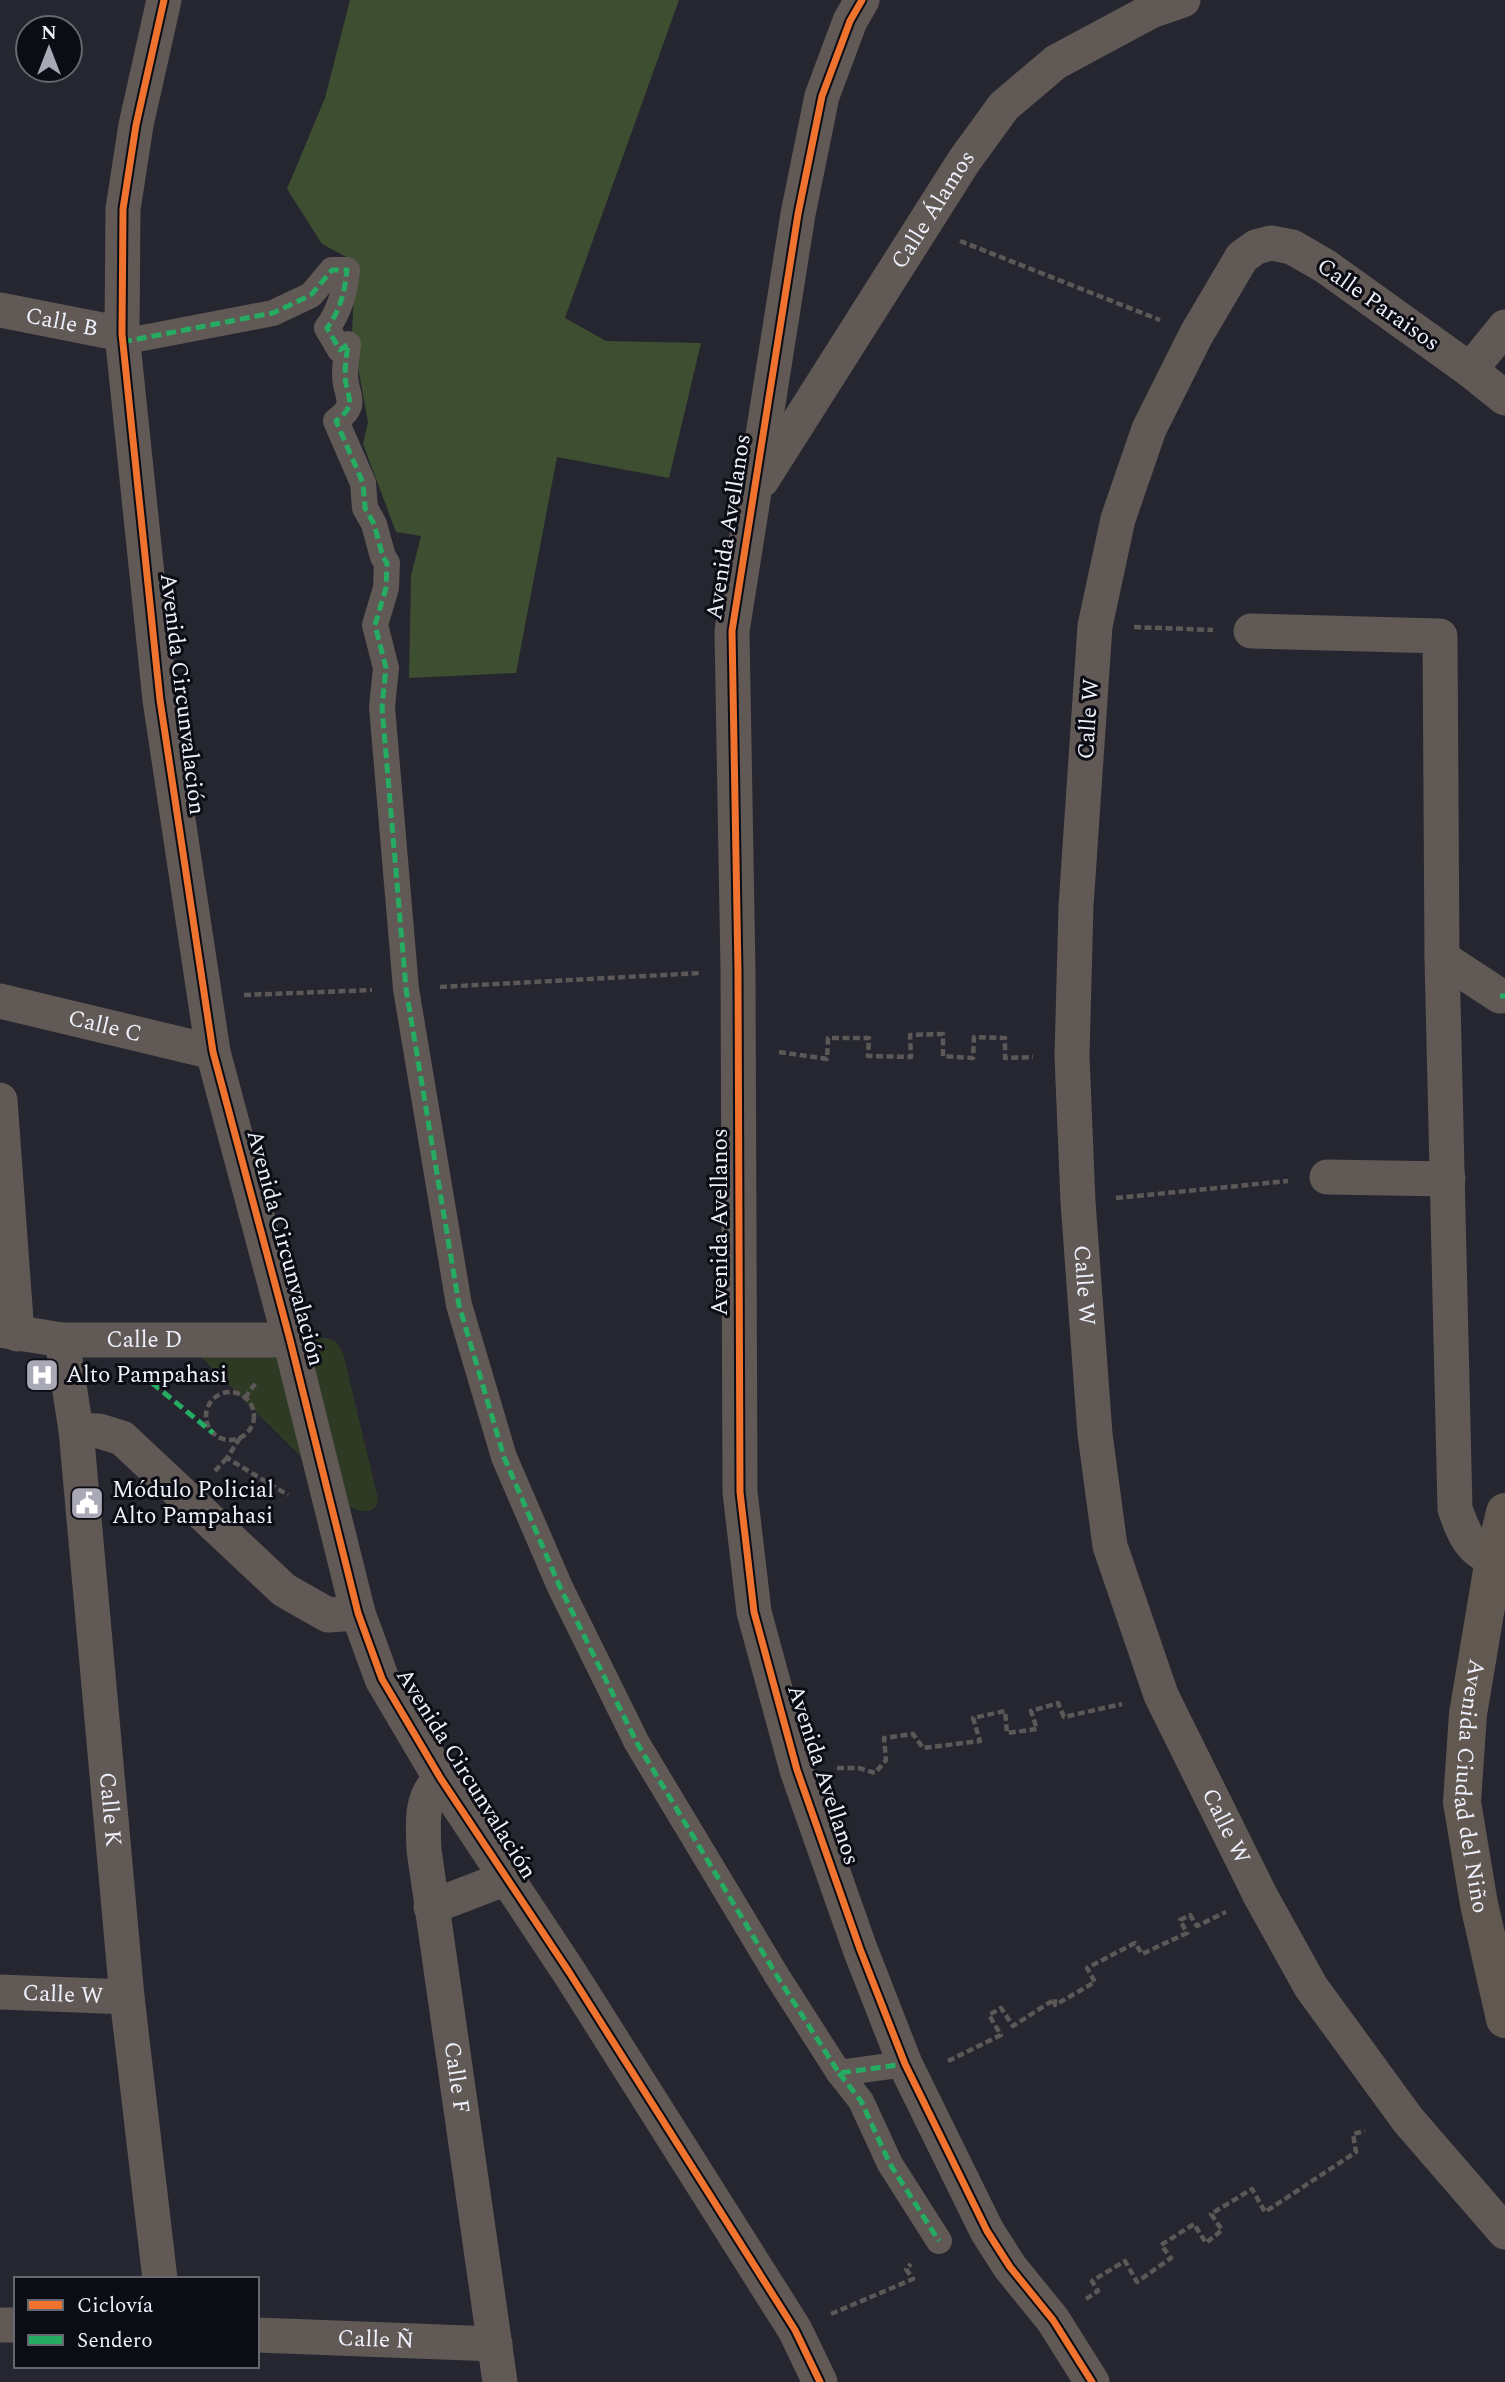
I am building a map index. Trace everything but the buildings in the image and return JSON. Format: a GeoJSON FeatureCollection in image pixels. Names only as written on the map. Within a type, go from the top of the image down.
{"type":"FeatureCollection","features":[{"type":"Feature","properties":{"kind":"main road","name":"Avenida Ciudad del Niño"},"geometry":{"type":"LineString","coordinates":[[1505,1512],[1500,1560],[1468,1714],[1462,1802],[1479,1904],[1505,2019]]}},
{"type":"Feature","properties":{"kind":"street","name":"Avenida Circunvalación"},"geometry":{"type":"LineString","coordinates":[[164,0],[136,124],[123,209],[122,338],[160,700],[213,1052],[290,1340],[358,1614],[382,1679],[441,1779],[577,1984],[795,2330],[820,2382]]}},
{"type":"Feature","properties":{"kind":"street","name":"Avenida Avellanos"},"geometry":{"type":"LineString","coordinates":[[862,0],[849,21],[822,96],[798,214],[732,631],[738,971],[740,1492],[754,1612],[797,1770],[860,1949],[905,2064],[986,2231],[1010,2267],[1053,2320],[1092,2382]]}},
{"type":"Feature","properties":{"kind":"street","name":"Calle Álamos"},"geometry":{"type":"LineString","coordinates":[[754,492],[964,161],[1004,106],[1056,62],[1151,11],[1183,0]]}},
{"type":"Feature","properties":{"kind":"street","name":"Calle Paraisos"},"geometry":{"type":"LineString","coordinates":[[1242,257],[1256,247],[1271,243],[1292,247],[1325,266],[1471,370],[1505,398]]}},
{"type":"Feature","properties":{"kind":"street","name":"Calle W"},"geometry":{"type":"LineString","coordinates":[[1242,257],[1196,335],[1149,429],[1118,519],[1095,626],[1076,906],[1072,1056],[1078,1202],[1095,1434],[1110,1546],[1161,1695],[1261,1895],[1311,1987],[1408,2120],[1505,2232]]}},
{"type":"Feature","properties":{"kind":"street"},"geometry":{"type":"LineString","coordinates":[[122,338],[273,313],[311,295],[332,270],[348,270],[336,317],[327,328],[340,350],[348,344],[345,376],[351,399],[349,408],[336,421],[363,483],[365,508],[374,524],[387,563],[386,588],[375,625],[386,668],[382,707],[406,989],[459,1305],[504,1457],[560,1587],[638,1743],[777,1976],[839,2073],[861,2101],[890,2164],[939,2241]]}},
{"type":"Feature","properties":{"kind":"street","name":"Calle B"},"geometry":{"type":"LineString","coordinates":[[0,310],[122,338]]}},
{"type":"Feature","properties":{"kind":"street"},"geometry":{"type":"LineString","coordinates":[[1471,370],[1505,327]]}},
{"type":"Feature","properties":{"kind":"street"},"geometry":{"type":"LineString","coordinates":[[1251,631],[1440,636],[1442,958],[1455,1509],[1466,1541],[1500,1560]]}},
{"type":"Feature","properties":{"kind":"street"},"geometry":{"type":"LineString","coordinates":[[1442,958],[1502,996]]}},
{"type":"Feature","properties":{"kind":"street","name":"Calle C"},"geometry":{"type":"LineString","coordinates":[[0,1001],[213,1052]]}},
{"type":"Feature","properties":{"kind":"street"},"geometry":{"type":"LineString","coordinates":[[0,1100],[8,1332]]}},
{"type":"Feature","properties":{"kind":"street"},"geometry":{"type":"LineString","coordinates":[[1327,1177],[1447,1179]]}},
{"type":"Feature","properties":{"kind":"street","name":"Calle D"},"geometry":{"type":"LineString","coordinates":[[8,1332],[62,1340],[290,1340]]}},
{"type":"Feature","properties":{"kind":"street","name":"Calle K"},"geometry":{"type":"LineString","coordinates":[[62,1340],[76,1430],[127,1997],[160,2277]]}},
{"type":"Feature","properties":{"kind":"street"},"geometry":{"type":"LineString","coordinates":[[76,1430],[99,1431],[122,1438],[284,1590],[328,1615],[358,1614]]}},
{"type":"Feature","properties":{"kind":"street","name":"Calle F"},"geometry":{"type":"LineString","coordinates":[[441,1779],[431,1787],[426,1798],[423,1827],[431,1907],[500,2382]]}},
{"type":"Feature","properties":{"kind":"street"},"geometry":{"type":"LineString","coordinates":[[431,1907],[507,1878]]}},
{"type":"Feature","properties":{"kind":"street","name":"Calle W"},"geometry":{"type":"LineString","coordinates":[[0,1992],[127,1997]]}},
{"type":"Feature","properties":{"kind":"street"},"geometry":{"type":"LineString","coordinates":[[839,2073],[905,2064]]}},
{"type":"Feature","properties":{"kind":"street","name":"Calle Ñ"},"geometry":{"type":"LineString","coordinates":[[259,2335],[495,2343]]}},
{"type":"Feature","properties":{"kind":"path"},"geometry":{"type":"LineString","coordinates":[[923,227],[1196,335]]}},
{"type":"Feature","properties":{"kind":"path"},"geometry":{"type":"LineString","coordinates":[[1095,626],[1251,631]]}},
{"type":"Feature","properties":{"kind":"path"},"geometry":{"type":"LineString","coordinates":[[205,996],[406,989],[738,971]]}},
{"type":"Feature","properties":{"kind":"path"},"geometry":{"type":"LineString","coordinates":[[738,1046],[827,1059],[828,1038],[869,1038],[868,1056],[911,1057],[910,1035],[943,1034],[943,1056],[973,1058],[974,1037],[1004,1038],[1005,1058],[1072,1056]]}},
{"type":"Feature","properties":{"kind":"path"},"geometry":{"type":"LineString","coordinates":[[1078,1202],[1327,1177]]}},
{"type":"Feature","properties":{"kind":"path"},"geometry":{"type":"LineString","coordinates":[[249,1377],[257,1381],[261,1389]]}},
{"type":"Feature","properties":{"kind":"path"},"geometry":{"type":"LineString","coordinates":[[245,1398],[257,1381]]}},
{"type":"Feature","properties":{"kind":"path"},"geometry":{"type":"LineString","coordinates":[[211,1476],[247,1432],[254,1415],[245,1398],[229,1392],[220,1394],[207,1408],[208,1426],[222,1438],[240,1438]]}},
{"type":"Feature","properties":{"kind":"path"},"geometry":{"type":"LineString","coordinates":[[226,1458],[288,1495]]}},
{"type":"Feature","properties":{"kind":"path"},"geometry":{"type":"LineString","coordinates":[[285,1482],[291,1507]]}},
{"type":"Feature","properties":{"kind":"path"},"geometry":{"type":"LineString","coordinates":[[797,1770],[859,1768],[874,1773],[886,1760],[884,1738],[913,1734],[923,1748],[979,1741],[973,1718],[1005,1712],[1007,1733],[1037,1729],[1031,1711],[1058,1703],[1064,1717],[1161,1695]]}},
{"type":"Feature","properties":{"kind":"path"},"geometry":{"type":"LineString","coordinates":[[905,2064],[952,2060],[1001,2035],[989,2015],[1001,2008],[1013,2026],[1055,1999],[1055,2005],[1095,1982],[1087,1968],[1135,1943],[1142,1954],[1187,1933],[1181,1920],[1190,1915],[1197,1926],[1261,1895]]}},
{"type":"Feature","properties":{"kind":"path"},"geometry":{"type":"LineString","coordinates":[[1053,2320],[1098,2291],[1092,2281],[1125,2261],[1137,2282],[1171,2258],[1161,2245],[1194,2224],[1206,2243],[1222,2230],[1211,2214],[1252,2189],[1265,2212],[1356,2152],[1353,2134],[1408,2120]]}},
{"type":"Feature","properties":{"kind":"path"},"geometry":{"type":"LineString","coordinates":[[795,2330],[914,2279],[906,2269],[916,2260]]}},
{"type":"Feature","properties":{"kind":"green space"},"geometry":{"type":"Polygon","coordinates":[[[350,0],[679,0],[565,318],[606,341],[701,343],[669,478],[557,457],[516,673],[409,678],[411,576],[421,536],[396,532],[363,444],[368,422],[352,335],[354,287],[350,259],[322,244],[287,189],[325,98],[350,0]]]}},
{"type":"Feature","properties":{"kind":"green space"},"geometry":{"type":"Polygon","coordinates":[[[217,1335],[327,1338],[337,1343],[343,1353],[377,1494],[377,1505],[374,1508],[362,1511],[352,1508],[202,1358],[202,1348],[217,1335]]]}},
{"type":"Feature","properties":{"kind":"marked path"},"geometry":{"type":"LineString","coordinates":[[122,342],[273,313],[311,295],[332,270],[347,270],[341,300],[327,328],[340,350],[348,344],[345,374],[350,399],[348,409],[336,421],[363,483],[365,508],[374,524],[387,563],[386,588],[375,625],[386,668],[382,707],[406,989],[459,1305],[504,1457],[560,1587],[637,1743],[777,1976],[839,2073],[905,2064]]}},
{"type":"Feature","properties":{"kind":"marked path"},"geometry":{"type":"LineString","coordinates":[[1500,996],[1505,996]]}},
{"type":"Feature","properties":{"kind":"marked path"},"geometry":{"type":"LineString","coordinates":[[140,1373],[213,1433]]}},
{"type":"Feature","properties":{"kind":"marked path"},"geometry":{"type":"LineString","coordinates":[[839,2073],[861,2101],[890,2164],[939,2241]]}},
{"type":"Feature","properties":{"kind":"cycle path"},"geometry":{"type":"LineString","coordinates":[[164,0],[136,125],[123,209],[122,334],[160,700],[213,1052],[290,1340],[358,1613],[382,1679],[441,1779],[569,1972],[795,2330],[820,2382]]}},
{"type":"Feature","properties":{"kind":"cycle path"},"geometry":{"type":"LineString","coordinates":[[862,0],[850,21],[822,96],[798,214],[732,631],[738,971],[740,1492],[754,1612],[797,1770],[860,1949],[905,2064],[987,2231],[1010,2267],[1053,2320],[1092,2382]]}},
{"type":"Feature","properties":{"kind":"place","name":"Alto Pampahasi"},"geometry":{"type":"Point","coordinates":[42,1375]}},
{"type":"Feature","properties":{"kind":"place","name":"Módulo Policial Alto Pampahasi"},"geometry":{"type":"Point","coordinates":[87,1503]}}]}
